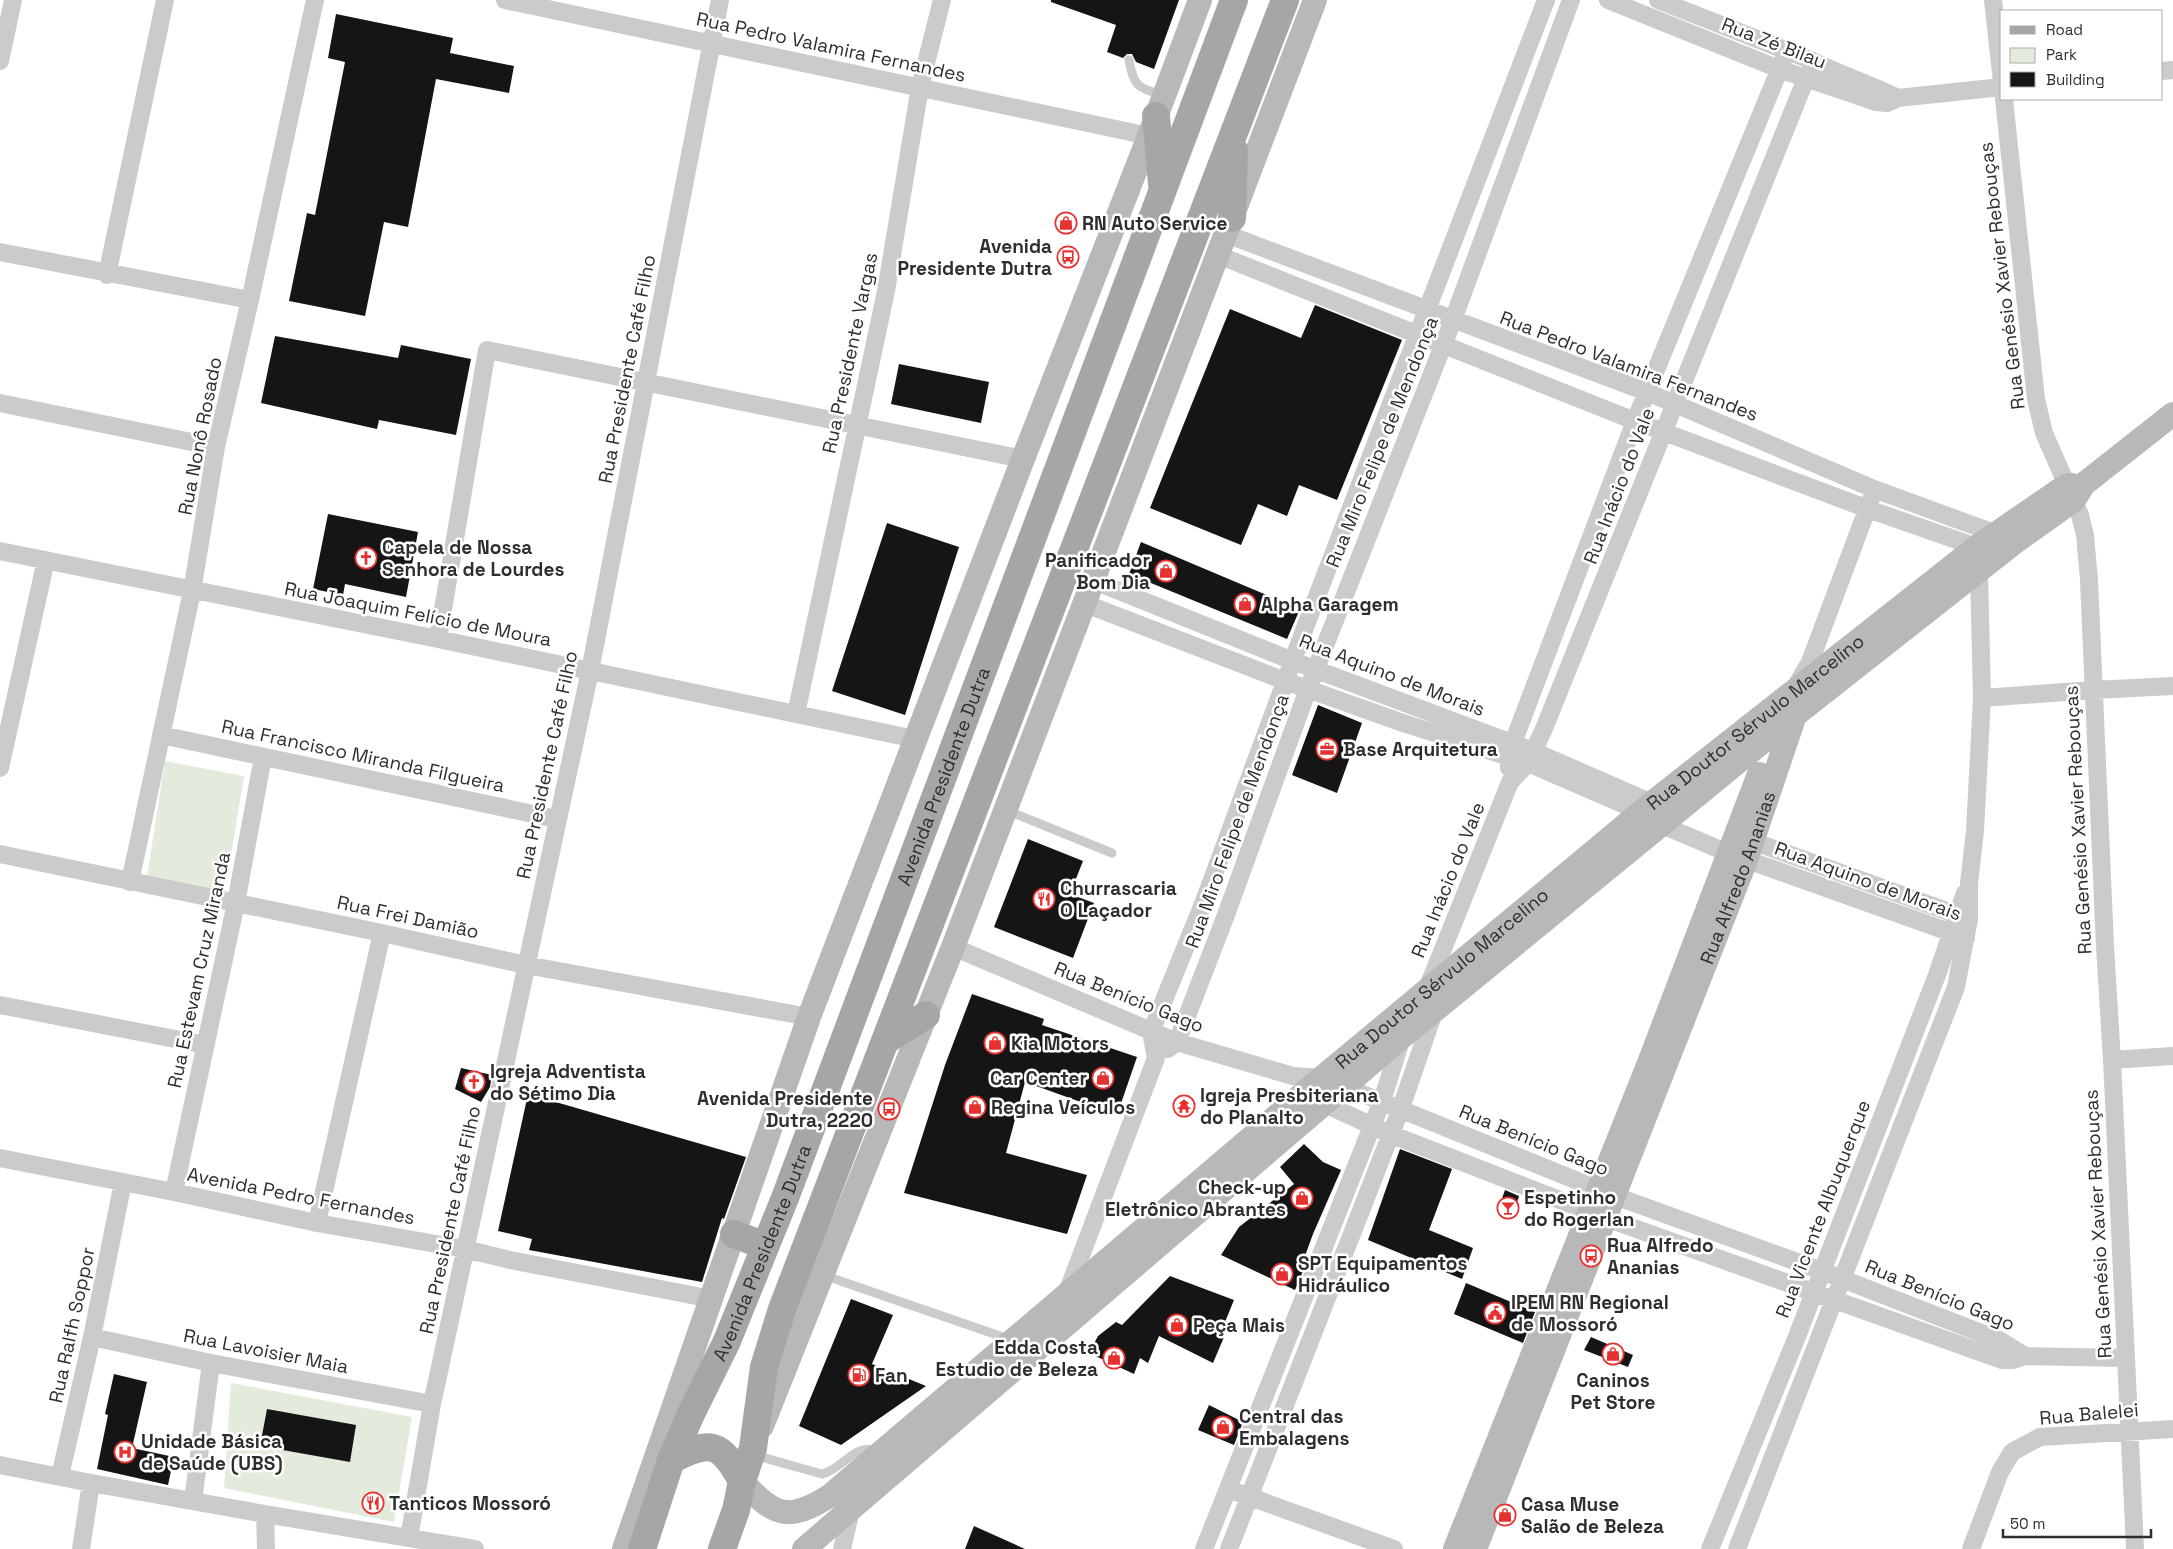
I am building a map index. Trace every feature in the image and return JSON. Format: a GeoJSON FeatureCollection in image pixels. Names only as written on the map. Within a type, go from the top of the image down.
{"type":"FeatureCollection","features":[{"type":"Feature","properties":{"kind":"main road","name":"Avenida Presidente Dutra"},"geometry":{"type":"LineString","coordinates":[[624,1549],[809,1017],[914,739],[1200,0]]}},
{"type":"Feature","properties":{"kind":"main road","name":"Avenida Presidente Dutra"},"geometry":{"type":"LineString","coordinates":[[642,1549],[671,1460],[727,1341],[765,1246],[1234,0]]}},
{"type":"Feature","properties":{"kind":"main road","name":"Avenida Presidente Dutra"},"geometry":{"type":"LineString","coordinates":[[752,1451],[764,1367],[782,1309],[1284,0]]}},
{"type":"Feature","properties":{"kind":"main road","name":"Avenida Presidente Dutra"},"geometry":{"type":"LineString","coordinates":[[722,1549],[736,1510],[742,1480],[752,1451],[953,947],[1086,604],[1315,0]]}},
{"type":"Feature","properties":{"kind":"main road"},"geometry":{"type":"LineString","coordinates":[[1156,115],[1163,191]]}},
{"type":"Feature","properties":{"kind":"main road"},"geometry":{"type":"LineString","coordinates":[[1226,236],[1234,129]]}},
{"type":"Feature","properties":{"kind":"main road","name":"Rua Doutor Sérvulo Marcelino"},"geometry":{"type":"LineString","coordinates":[[1792,706],[1810,671],[2075,490],[2173,414]]}},
{"type":"Feature","properties":{"kind":"main road","name":"Rua Doutor Sérvulo Marcelino"},"geometry":{"type":"LineString","coordinates":[[742,1480],[756,1496],[771,1508],[799,1512],[888,1462],[1121,1277],[1345,1088],[1402,1037],[1430,1003],[1647,808],[1979,571],[1996,544]]}},
{"type":"Feature","properties":{"kind":"main road","name":"Rua Alfredo Ananias"},"geometry":{"type":"LineString","coordinates":[[1742,851],[1775,732],[1792,706]]}},
{"type":"Feature","properties":{"kind":"main road","name":"Rua Alfredo Ananias"},"geometry":{"type":"LineString","coordinates":[[1455,1549],[1602,1203],[1742,851],[1792,706]]}},
{"type":"Feature","properties":{"kind":"main road","name":"Rua Doutor Sérvulo Marcelino"},"geometry":{"type":"LineString","coordinates":[[804,1549],[851,1510],[888,1462],[1013,1340],[1065,1297],[1298,1085],[1323,1078],[1430,1003],[1662,825],[1775,732]]}},
{"type":"Feature","properties":{"kind":"main road"},"geometry":{"type":"LineString","coordinates":[[885,1041],[926,1015]]}},
{"type":"Feature","properties":{"kind":"main road","name":"Rua Alfredo Ananias"},"geometry":{"type":"LineString","coordinates":[[1475,1549],[1602,1203]]}},
{"type":"Feature","properties":{"kind":"main road"},"geometry":{"type":"LineString","coordinates":[[734,1234],[765,1246]]}},
{"type":"Feature","properties":{"kind":"main road"},"geometry":{"type":"LineString","coordinates":[[671,1460],[694,1448],[708,1446],[723,1453],[732,1462],[742,1480]]}},
{"type":"Feature","properties":{"kind":"street"},"geometry":{"type":"LineString","coordinates":[[0,61],[14,0]]}},
{"type":"Feature","properties":{"kind":"street"},"geometry":{"type":"LineString","coordinates":[[107,274],[165,0]]}},
{"type":"Feature","properties":{"kind":"street","name":"Rua Nonô Rosado"},"geometry":{"type":"LineString","coordinates":[[130,882],[192,591],[216,448],[250,300],[314,0]]}},
{"type":"Feature","properties":{"kind":"street","name":"Rua Pedro Valamira Fernandes"},"geometry":{"type":"LineString","coordinates":[[505,0],[920,87],[1156,115]]}},
{"type":"Feature","properties":{"kind":"street","name":"Rua Presidente Café Filho"},"geometry":{"type":"LineString","coordinates":[[409,1538],[432,1404],[590,671],[647,382],[710,43],[720,0]]}},
{"type":"Feature","properties":{"kind":"street","name":"Rua Presidente Vargas"},"geometry":{"type":"LineString","coordinates":[[796,714],[886,291],[920,87],[942,0]]}},
{"type":"Feature","properties":{"kind":"street","name":"Rua Miro Felipe de Mendonça"},"geometry":{"type":"LineString","coordinates":[[1151,1032],[1203,904],[1285,681],[1546,0]]}},
{"type":"Feature","properties":{"kind":"street","name":"Rua Miro Felipe de Mendonça"},"geometry":{"type":"LineString","coordinates":[[1177,1042],[1308,689],[1444,344],[1571,0]]}},
{"type":"Feature","properties":{"kind":"street","name":"Rua Zé Bilau"},"geometry":{"type":"LineString","coordinates":[[1608,0],[1805,79],[1876,102],[1886,103],[1898,98],[2000,87]]}},
{"type":"Feature","properties":{"kind":"street","name":"Rua Zé Bilau"},"geometry":{"type":"LineString","coordinates":[[1658,0],[1812,61],[1834,72],[1874,86],[1898,98]]}},
{"type":"Feature","properties":{"kind":"street"},"geometry":{"type":"LineString","coordinates":[[1993,0],[2000,64]]}},
{"type":"Feature","properties":{"kind":"street","name":"Rua Inácio do Vale"},"geometry":{"type":"LineString","coordinates":[[1229,1549],[1400,1108],[1430,1003],[1510,782],[1511,749],[1647,392],[1787,51]]}},
{"type":"Feature","properties":{"kind":"street","name":"Rua Inácio do Vale"},"geometry":{"type":"LineString","coordinates":[[1510,782],[1531,757],[1812,61]]}},
{"type":"Feature","properties":{"kind":"street","name":"Rua Genésio Xavier Rebouças"},"geometry":{"type":"LineString","coordinates":[[2004,100],[2036,399],[2044,433],[2075,490],[2086,536],[2135,1549]]}},
{"type":"Feature","properties":{"kind":"street"},"geometry":{"type":"LineString","coordinates":[[1226,236],[1419,334],[1554,389],[1868,509],[1996,544]]}},
{"type":"Feature","properties":{"kind":"street","name":"Rua Pedro Valamira Fernandes"},"geometry":{"type":"LineString","coordinates":[[1226,236],[1647,392],[1874,489],[1996,544]]}},
{"type":"Feature","properties":{"kind":"street"},"geometry":{"type":"LineString","coordinates":[[0,252],[250,300]]}},
{"type":"Feature","properties":{"kind":"street"},"geometry":{"type":"LineString","coordinates":[[438,639],[487,350],[1023,459]]}},
{"type":"Feature","properties":{"kind":"street"},"geometry":{"type":"LineString","coordinates":[[1554,389],[1564,362]]}},
{"type":"Feature","properties":{"kind":"street"},"geometry":{"type":"LineString","coordinates":[[0,403],[216,448]]}},
{"type":"Feature","properties":{"kind":"street"},"geometry":{"type":"LineString","coordinates":[[1810,671],[1874,489]]}},
{"type":"Feature","properties":{"kind":"street","name":"Rua Joaquim Felício de Moura"},"geometry":{"type":"LineString","coordinates":[[0,552],[438,639],[914,739]]}},
{"type":"Feature","properties":{"kind":"street"},"geometry":{"type":"LineString","coordinates":[[0,768],[46,560]]}},
{"type":"Feature","properties":{"kind":"street","name":"Rua Vicente Albuquerque"},"geometry":{"type":"LineString","coordinates":[[1737,1549],[1844,1279],[1956,987],[1959,936],[1969,883],[1975,831],[1982,698],[1979,571]]}},
{"type":"Feature","properties":{"kind":"street","name":"Rua Aquino de Morais"},"geometry":{"type":"LineString","coordinates":[[1094,581],[1408,705],[1647,808]]}},
{"type":"Feature","properties":{"kind":"street","name":"Rua Aquino de Morais"},"geometry":{"type":"LineString","coordinates":[[1086,604],[1285,681],[1404,723],[1511,749]]}},
{"type":"Feature","properties":{"kind":"street"},"geometry":{"type":"LineString","coordinates":[[1982,698],[2173,686]]}},
{"type":"Feature","properties":{"kind":"street"},"geometry":{"type":"LineString","coordinates":[[1404,723],[1408,705]]}},
{"type":"Feature","properties":{"kind":"street","name":"Rua Francisco Miranda Filgueira"},"geometry":{"type":"LineString","coordinates":[[160,735],[557,819]]}},
{"type":"Feature","properties":{"kind":"street","name":"Rua Estevam Cruz Miranda"},"geometry":{"type":"LineString","coordinates":[[174,1192],[236,903],[264,756]]}},
{"type":"Feature","properties":{"kind":"street"},"geometry":{"type":"LineString","coordinates":[[1647,808],[1662,825]]}},
{"type":"Feature","properties":{"kind":"street","name":"Rua Aquino de Morais"},"geometry":{"type":"LineString","coordinates":[[1662,825],[1742,851],[1963,916]]}},
{"type":"Feature","properties":{"kind":"street","name":"Rua Aquino de Morais"},"geometry":{"type":"LineString","coordinates":[[1742,851],[1959,936]]}},
{"type":"Feature","properties":{"kind":"street","name":"Rua Frei Damião"},"geometry":{"type":"LineString","coordinates":[[0,854],[382,933],[526,965],[809,1017]]}},
{"type":"Feature","properties":{"kind":"street"},"geometry":{"type":"LineString","coordinates":[[1203,904],[1226,914]]}},
{"type":"Feature","properties":{"kind":"street"},"geometry":{"type":"LineString","coordinates":[[317,1223],[382,933]]}},
{"type":"Feature","properties":{"kind":"street","name":"Rua Vicente Albuquerque"},"geometry":{"type":"LineString","coordinates":[[1710,1549],[1822,1271],[1937,975],[1959,936]]}},
{"type":"Feature","properties":{"kind":"street","name":"Rua Benício Gago"},"geometry":{"type":"LineString","coordinates":[[953,947],[1151,1032],[1298,1085],[1326,1104],[1390,1134],[1602,1203],[1822,1271],[1999,1340],[2025,1356]]}},
{"type":"Feature","properties":{"kind":"street"},"geometry":{"type":"LineString","coordinates":[[0,1005],[206,1045]]}},
{"type":"Feature","properties":{"kind":"street"},"geometry":{"type":"LineString","coordinates":[[1065,1297],[1156,1058],[1151,1032]]}},
{"type":"Feature","properties":{"kind":"street"},"geometry":{"type":"LineString","coordinates":[[1204,1549],[1372,1127],[1402,1037]]}},
{"type":"Feature","properties":{"kind":"street"},"geometry":{"type":"LineString","coordinates":[[1156,1058],[1177,1042]]}},
{"type":"Feature","properties":{"kind":"street"},"geometry":{"type":"LineString","coordinates":[[1905,1056],[1926,1066]]}},
{"type":"Feature","properties":{"kind":"street"},"geometry":{"type":"LineString","coordinates":[[2112,1060],[2173,1056]]}},
{"type":"Feature","properties":{"kind":"street","name":"Rua Benício Gago"},"geometry":{"type":"LineString","coordinates":[[1323,1078],[1400,1108],[1602,1203],[1813,1293],[2002,1360],[2013,1360],[2025,1356]]}},
{"type":"Feature","properties":{"kind":"street","name":"Avenida Pedro Fernandes"},"geometry":{"type":"LineString","coordinates":[[0,1158],[174,1192],[317,1223],[465,1249],[510,1260],[712,1299]]}},
{"type":"Feature","properties":{"kind":"street","name":"Rua Ralfh Soppor"},"geometry":{"type":"LineString","coordinates":[[60,1476],[92,1337],[123,1182]]}},
{"type":"Feature","properties":{"kind":"street"},"geometry":{"type":"LineString","coordinates":[[1931,1335],[1938,1316]]}},
{"type":"Feature","properties":{"kind":"street","name":"Rua Lavoisier Maia"},"geometry":{"type":"LineString","coordinates":[[92,1337],[211,1363],[432,1404]]}},
{"type":"Feature","properties":{"kind":"street"},"geometry":{"type":"LineString","coordinates":[[2025,1356],[2126,1358]]}},
{"type":"Feature","properties":{"kind":"street"},"geometry":{"type":"LineString","coordinates":[[193,1501],[211,1363]]}},
{"type":"Feature","properties":{"kind":"street","name":"Rua Balelei"},"geometry":{"type":"LineString","coordinates":[[1971,1549],[2000,1472],[2012,1452],[2040,1437],[2173,1429]]}},
{"type":"Feature","properties":{"kind":"street"},"geometry":{"type":"LineString","coordinates":[[0,1464],[91,1483],[475,1549]]}},
{"type":"Feature","properties":{"kind":"street"},"geometry":{"type":"LineString","coordinates":[[81,1549],[91,1483]]}},
{"type":"Feature","properties":{"kind":"street"},"geometry":{"type":"LineString","coordinates":[[1227,1489],[1394,1549]]}},
{"type":"Feature","properties":{"kind":"street"},"geometry":{"type":"LineString","coordinates":[[842,1549],[851,1510]]}},
{"type":"Feature","properties":{"kind":"street"},"geometry":{"type":"LineString","coordinates":[[265,1514],[266,1549]]}},
{"type":"Feature","properties":{"kind":"lane"},"geometry":{"type":"LineString","coordinates":[[1129,60],[1131,74],[1137,85],[1146,91],[1156,115]]}},
{"type":"Feature","properties":{"kind":"lane"},"geometry":{"type":"LineString","coordinates":[[1006,810],[1112,853]]}},
{"type":"Feature","properties":{"kind":"lane"},"geometry":{"type":"LineString","coordinates":[[822,1275],[1013,1340]]}},
{"type":"Feature","properties":{"kind":"lane"},"geometry":{"type":"LineString","coordinates":[[752,1451],[822,1474],[829,1472],[865,1448],[871,1448],[888,1462]]}},
{"type":"Feature","properties":{"kind":"green space"},"geometry":{"type":"Polygon","coordinates":[[[165,761],[244,776],[225,892],[147,877],[165,761]]]}},
{"type":"Feature","properties":{"kind":"green space"},"geometry":{"type":"Polygon","coordinates":[[[231,1383],[412,1417],[394,1522],[224,1488],[231,1383]]]}},
{"type":"Feature","properties":{"kind":"building"},"geometry":{"type":"Polygon","coordinates":[[[1051,0],[1179,0],[1154,69],[1136,62],[1132,54],[1127,54],[1123,58],[1107,52],[1116,25],[1051,2],[1051,0]]]}},
{"type":"Feature","properties":{"kind":"building"},"geometry":{"type":"Polygon","coordinates":[[[336,14],[453,38],[450,53],[514,66],[509,93],[436,79],[408,227],[384,222],[365,316],[289,301],[307,213],[315,215],[345,62],[328,58],[336,14]]]}},
{"type":"Feature","properties":{"kind":"building"},"geometry":{"type":"Polygon","coordinates":[[[1315,305],[1402,340],[1337,500],[1299,485],[1287,516],[1258,504],[1241,545],[1150,508],[1230,309],[1301,338],[1315,305]]]}},
{"type":"Feature","properties":{"kind":"building"},"geometry":{"type":"Polygon","coordinates":[[[275,336],[398,358],[401,345],[471,359],[456,435],[379,420],[377,429],[261,403],[275,336]]]}},
{"type":"Feature","properties":{"kind":"building"},"geometry":{"type":"Polygon","coordinates":[[[899,364],[989,382],[981,423],[891,404],[899,364]]]}},
{"type":"Feature","properties":{"kind":"building","name":"Capela de Nossa Senhora de Lourdes"},"geometry":{"type":"Polygon","coordinates":[[[328,514],[418,532],[406,597],[345,584],[343,595],[313,589],[328,514]]]}},
{"type":"Feature","properties":{"kind":"building"},"geometry":{"type":"Polygon","coordinates":[[[887,523],[959,547],[905,715],[832,691],[887,523]]]}},
{"type":"Feature","properties":{"kind":"building","name":"Alpha Garagem"},"geometry":{"type":"Polygon","coordinates":[[[1141,542],[1300,609],[1287,639],[1129,574],[1141,542]]]}},
{"type":"Feature","properties":{"kind":"building","name":"Base Arquitetura"},"geometry":{"type":"Polygon","coordinates":[[[1318,705],[1362,723],[1337,793],[1292,775],[1318,705]]]}},
{"type":"Feature","properties":{"kind":"building","name":"Churrascaria O Laçador"},"geometry":{"type":"Polygon","coordinates":[[[1028,839],[1083,861],[1070,894],[1094,903],[1073,958],[994,927],[1028,839]]]}},
{"type":"Feature","properties":{"kind":"building"},"geometry":{"type":"Polygon","coordinates":[[[972,994],[1044,1019],[1042,1025],[1137,1057],[1117,1115],[1025,1082],[1006,1153],[1087,1175],[1067,1234],[904,1193],[945,1065],[972,994]]]}},
{"type":"Feature","properties":{"kind":"building","name":"Igreja Adventista do Sétimo Dia"},"geometry":{"type":"Polygon","coordinates":[[[461,1068],[492,1075],[490,1087],[481,1102],[455,1089],[461,1068]]]}},
{"type":"Feature","properties":{"kind":"building"},"geometry":{"type":"Polygon","coordinates":[[[528,1094],[746,1157],[724,1219],[722,1218],[702,1282],[529,1250],[532,1239],[498,1231],[528,1094]]]}},
{"type":"Feature","properties":{"kind":"building"},"geometry":{"type":"Polygon","coordinates":[[[1304,1144],[1323,1162],[1341,1170],[1313,1234],[1305,1256],[1309,1257],[1295,1290],[1221,1255],[1239,1227],[1294,1184],[1280,1167],[1304,1144]]]}},
{"type":"Feature","properties":{"kind":"building"},"geometry":{"type":"Polygon","coordinates":[[[1400,1149],[1452,1169],[1429,1230],[1473,1248],[1462,1279],[1368,1240],[1400,1149]]]}},
{"type":"Feature","properties":{"kind":"building"},"geometry":{"type":"Polygon","coordinates":[[[1505,1190],[1519,1196],[1513,1215],[1499,1207],[1505,1190]]]}},
{"type":"Feature","properties":{"kind":"building"},"geometry":{"type":"Polygon","coordinates":[[[1170,1276],[1234,1300],[1223,1327],[1227,1330],[1213,1363],[1159,1336],[1148,1363],[1140,1358],[1134,1374],[1089,1353],[1098,1336],[1116,1322],[1122,1325],[1170,1276]]]}},
{"type":"Feature","properties":{"kind":"building","name":"IPEM RN Regional de Mossoró"},"geometry":{"type":"Polygon","coordinates":[[[1466,1283],[1535,1312],[1523,1343],[1454,1314],[1466,1283]]]}},
{"type":"Feature","properties":{"kind":"building","name":"Fan"},"geometry":{"type":"Polygon","coordinates":[[[851,1299],[893,1315],[872,1364],[926,1386],[841,1445],[799,1426],[851,1299]]]}},
{"type":"Feature","properties":{"kind":"building","name":"Caninos Pet Store"},"geometry":{"type":"Polygon","coordinates":[[[1591,1337],[1633,1355],[1628,1367],[1584,1350],[1591,1337]]]}},
{"type":"Feature","properties":{"kind":"building"},"geometry":{"type":"Polygon","coordinates":[[[114,1374],[147,1382],[132,1448],[174,1457],[168,1485],[97,1469],[108,1415],[105,1414],[114,1374]]]}},
{"type":"Feature","properties":{"kind":"building","name":"Central das Embalagens"},"geometry":{"type":"Polygon","coordinates":[[[1209,1405],[1243,1422],[1234,1445],[1198,1430],[1209,1405]]]}},
{"type":"Feature","properties":{"kind":"building"},"geometry":{"type":"Polygon","coordinates":[[[267,1409],[356,1425],[350,1462],[260,1446],[267,1409]]]}},
{"type":"Feature","properties":{"kind":"building"},"geometry":{"type":"Polygon","coordinates":[[[974,1526],[1025,1549],[965,1549],[974,1526]]]}},
{"type":"Feature","properties":{"kind":"place","name":"RN Auto Service"},"geometry":{"type":"Point","coordinates":[1066,223]}},
{"type":"Feature","properties":{"kind":"place","name":"Avenida Presidente Dutra"},"geometry":{"type":"Point","coordinates":[1068,257]}},
{"type":"Feature","properties":{"kind":"place","name":"Capela de Nossa Senhora de Lourdes"},"geometry":{"type":"Point","coordinates":[366,558]}},
{"type":"Feature","properties":{"kind":"place","name":"Panificador Bom Dia"},"geometry":{"type":"Point","coordinates":[1166,571]}},
{"type":"Feature","properties":{"kind":"place","name":"Alpha Garagem"},"geometry":{"type":"Point","coordinates":[1245,604]}},
{"type":"Feature","properties":{"kind":"place","name":"Base Arquitetura"},"geometry":{"type":"Point","coordinates":[1327,749]}},
{"type":"Feature","properties":{"kind":"place","name":"Churrascaria O Laçador"},"geometry":{"type":"Point","coordinates":[1044,899]}},
{"type":"Feature","properties":{"kind":"place","name":"Kia Motors"},"geometry":{"type":"Point","coordinates":[995,1043]}},
{"type":"Feature","properties":{"kind":"place","name":"Car Center"},"geometry":{"type":"Point","coordinates":[1103,1078]}},
{"type":"Feature","properties":{"kind":"place","name":"Igreja Adventista do Sétimo Dia"},"geometry":{"type":"Point","coordinates":[474,1082]}},
{"type":"Feature","properties":{"kind":"place","name":"Igreja Presbiteriana do Planalto"},"geometry":{"type":"Point","coordinates":[1184,1106]}},
{"type":"Feature","properties":{"kind":"place","name":"Regina Veículos"},"geometry":{"type":"Point","coordinates":[975,1107]}},
{"type":"Feature","properties":{"kind":"place","name":"Avenida Presidente Dutra, 2220"},"geometry":{"type":"Point","coordinates":[889,1109]}},
{"type":"Feature","properties":{"kind":"place","name":"Check-up Eletrônico Abrantes"},"geometry":{"type":"Point","coordinates":[1302,1198]}},
{"type":"Feature","properties":{"kind":"place","name":"Espetinho do Rogerlan"},"geometry":{"type":"Point","coordinates":[1508,1208]}},
{"type":"Feature","properties":{"kind":"place","name":"Rua Alfredo Ananias"},"geometry":{"type":"Point","coordinates":[1591,1256]}},
{"type":"Feature","properties":{"kind":"place","name":"SPT Equipamentos Hidráulico"},"geometry":{"type":"Point","coordinates":[1282,1274]}},
{"type":"Feature","properties":{"kind":"place","name":"IPEM RN Regional de Mossoró"},"geometry":{"type":"Point","coordinates":[1495,1313]}},
{"type":"Feature","properties":{"kind":"place","name":"Peça Mais"},"geometry":{"type":"Point","coordinates":[1177,1325]}},
{"type":"Feature","properties":{"kind":"place","name":"Caninos Pet Store"},"geometry":{"type":"Point","coordinates":[1613,1354]}},
{"type":"Feature","properties":{"kind":"place","name":"Edda Costa Estudio de Beleza"},"geometry":{"type":"Point","coordinates":[1114,1358]}},
{"type":"Feature","properties":{"kind":"place","name":"Fan"},"geometry":{"type":"Point","coordinates":[859,1375]}},
{"type":"Feature","properties":{"kind":"place","name":"Central das Embalagens"},"geometry":{"type":"Point","coordinates":[1223,1427]}},
{"type":"Feature","properties":{"kind":"place","name":"Unidade Básica de Saúde (UBS)"},"geometry":{"type":"Point","coordinates":[125,1452]}},
{"type":"Feature","properties":{"kind":"place","name":"Tanticos Mossoró"},"geometry":{"type":"Point","coordinates":[373,1503]}},
{"type":"Feature","properties":{"kind":"place","name":"Casa Muse Salão de Beleza"},"geometry":{"type":"Point","coordinates":[1505,1515]}}]}
